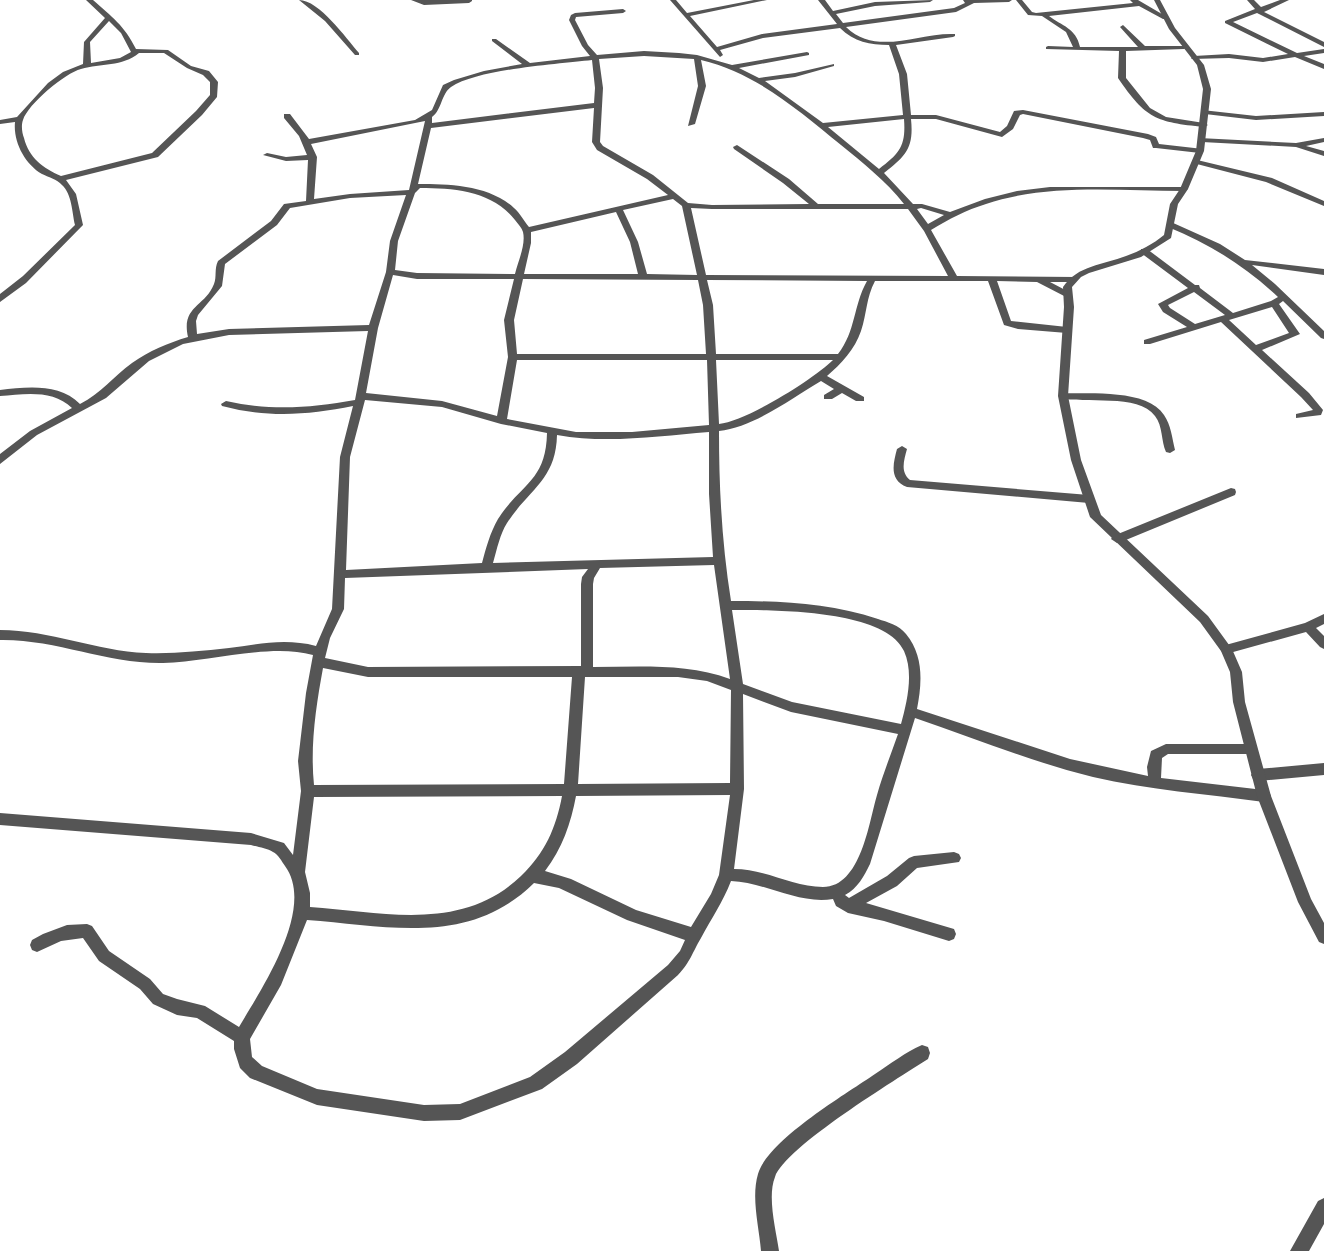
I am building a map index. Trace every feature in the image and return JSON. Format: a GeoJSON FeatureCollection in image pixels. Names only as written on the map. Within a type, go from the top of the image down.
{"type":"FeatureCollection","features":[{"type":"Feature","properties":{"kind":"street"},"geometry":{"type":"LineString","coordinates":[[89,0],[124,33],[136,52]]}},
{"type":"Feature","properties":{"kind":"street"},"geometry":{"type":"LineString","coordinates":[[302,0],[327,20],[357,54]]}},
{"type":"Feature","properties":{"kind":"street"},"geometry":{"type":"LineString","coordinates":[[414,0],[424,3],[469,1]]}},
{"type":"Feature","properties":{"kind":"street"},"geometry":{"type":"LineString","coordinates":[[673,0],[729,65]]}},
{"type":"Feature","properties":{"kind":"street"},"geometry":{"type":"LineString","coordinates":[[685,15],[763,0]]}},
{"type":"Feature","properties":{"kind":"street"},"geometry":{"type":"LineString","coordinates":[[821,0],[851,35],[866,43],[953,35]]}},
{"type":"Feature","properties":{"kind":"street"},"geometry":{"type":"LineString","coordinates":[[832,13],[875,4],[930,0]]}},
{"type":"Feature","properties":{"kind":"street"},"geometry":{"type":"LineString","coordinates":[[962,0],[971,2],[1009,0]]}},
{"type":"Feature","properties":{"kind":"street"},"geometry":{"type":"LineString","coordinates":[[1019,0],[1030,14],[1136,2],[1166,18]]}},
{"type":"Feature","properties":{"kind":"street"},"geometry":{"type":"LineString","coordinates":[[390,272],[417,276],[1073,279],[1144,251],[1168,236],[1174,204],[1184,189],[1199,150],[1207,88],[1202,70],[1184,47],[1157,0]]}},
{"type":"Feature","properties":{"kind":"street"},"geometry":{"type":"LineString","coordinates":[[1250,0],[1260,11],[1324,45]]}},
{"type":"Feature","properties":{"kind":"street"},"geometry":{"type":"LineString","coordinates":[[1286,0],[1227,22],[1324,68]]}},
{"type":"Feature","properties":{"kind":"street"},"geometry":{"type":"LineString","coordinates":[[99,1],[99,11]]}},
{"type":"Feature","properties":{"kind":"street"},"geometry":{"type":"LineString","coordinates":[[716,49],[762,36],[843,27],[909,15],[956,10],[971,2]]}},
{"type":"Feature","properties":{"kind":"street"},"geometry":{"type":"LineString","coordinates":[[623,11],[591,12],[573,16],[572,20],[585,46],[595,57],[598,105],[597,146],[632,165],[686,205],[712,207],[911,206],[931,207],[948,214]]}},
{"type":"Feature","properties":{"kind":"street"},"geometry":{"type":"LineString","coordinates":[[1043,14],[1052,23],[1070,29],[1075,36],[1077,49]]}},
{"type":"Feature","properties":{"kind":"street"},"geometry":{"type":"LineString","coordinates":[[87,65],[87,42],[109,17]]}},
{"type":"Feature","properties":{"kind":"street"},"geometry":{"type":"LineString","coordinates":[[1123,27],[1143,48]]}},
{"type":"Feature","properties":{"kind":"street"},"geometry":{"type":"LineString","coordinates":[[494,40],[529,66]]}},
{"type":"Feature","properties":{"kind":"street"},"geometry":{"type":"LineString","coordinates":[[879,173],[892,165],[904,151],[909,137],[903,74],[891,42]]}},
{"type":"Feature","properties":{"kind":"street"},"geometry":{"type":"LineString","coordinates":[[1048,48],[1184,47]]}},
{"type":"Feature","properties":{"kind":"street"},"geometry":{"type":"LineString","coordinates":[[1123,49],[1122,78],[1144,107],[1162,120],[1204,125]]}},
{"type":"Feature","properties":{"kind":"street"},"geometry":{"type":"LineString","coordinates":[[0,299],[26,278],[46,257],[56,251],[79,225],[73,196],[60,178],[44,171],[30,159],[21,143],[17,126],[19,119],[37,98],[63,75],[87,65],[126,59],[136,52],[166,51],[189,67],[206,73],[214,82],[214,95],[199,113],[155,155],[60,178]]}},
{"type":"Feature","properties":{"kind":"street"},"geometry":{"type":"LineString","coordinates":[[1194,58],[1229,56],[1257,60],[1324,51]]}},
{"type":"Feature","properties":{"kind":"street"},"geometry":{"type":"LineString","coordinates":[[307,142],[417,122],[430,117],[436,111],[446,87],[453,82],[529,66],[595,57],[652,53],[698,57],[729,65],[758,80],[822,125],[879,173],[911,206],[954,279]]}},
{"type":"Feature","properties":{"kind":"street"},"geometry":{"type":"LineString","coordinates":[[729,65],[807,54]]}},
{"type":"Feature","properties":{"kind":"street"},"geometry":{"type":"LineString","coordinates":[[691,124],[702,86],[698,57]]}},
{"type":"Feature","properties":{"kind":"street"},"geometry":{"type":"LineString","coordinates":[[758,80],[795,75],[832,65]]}},
{"type":"Feature","properties":{"kind":"street"},"geometry":{"type":"LineString","coordinates":[[427,126],[598,105]]}},
{"type":"Feature","properties":{"kind":"street"},"geometry":{"type":"LineString","coordinates":[[822,125],[906,117],[948,119],[1002,135],[1013,123],[1017,113],[1023,112],[1145,136],[1153,139],[1156,146],[1199,150],[1296,145],[1324,140]]}},
{"type":"Feature","properties":{"kind":"street"},"geometry":{"type":"LineString","coordinates":[[1205,112],[1256,118],[1324,114]]}},
{"type":"Feature","properties":{"kind":"street"},"geometry":{"type":"LineString","coordinates":[[286,116],[307,142],[313,157],[314,170],[310,201]]}},
{"type":"Feature","properties":{"kind":"street"},"geometry":{"type":"LineString","coordinates":[[430,117],[412,190],[394,241],[390,272],[373,328],[360,399],[345,457],[338,609],[324,638],[312,693],[305,761],[308,791],[298,872],[303,893],[302,913],[276,980],[242,1037],[242,1049],[246,1062],[256,1072],[317,1096],[424,1113],[460,1112],[536,1083],[572,1058],[673,970],[685,956],[694,935],[717,898],[726,875],[737,789],[737,685],[719,561],[714,494],[708,305],[686,205]]}},
{"type":"Feature","properties":{"kind":"street"},"geometry":{"type":"LineString","coordinates":[[0,122],[19,119]]}},
{"type":"Feature","properties":{"kind":"street"},"geometry":{"type":"LineString","coordinates":[[1296,145],[1324,154]]}},
{"type":"Feature","properties":{"kind":"street"},"geometry":{"type":"LineString","coordinates":[[737,147],[786,181],[815,205]]}},
{"type":"Feature","properties":{"kind":"street"},"geometry":{"type":"LineString","coordinates":[[1199,150],[1324,204]]}},
{"type":"Feature","properties":{"kind":"street"},"geometry":{"type":"LineString","coordinates":[[267,155],[286,159],[313,157]]}},
{"type":"Feature","properties":{"kind":"street"},"geometry":{"type":"LineString","coordinates":[[193,338],[189,328],[191,317],[218,286],[221,263],[274,223],[287,206],[310,201],[412,190],[433,185],[490,195],[511,210],[527,230],[527,243],[509,320],[513,357],[501,421]]}},
{"type":"Feature","properties":{"kind":"street"},"geometry":{"type":"LineString","coordinates":[[926,229],[948,214],[1011,196],[1036,192],[1106,187],[1184,189]]}},
{"type":"Feature","properties":{"kind":"street"},"geometry":{"type":"LineString","coordinates":[[527,230],[675,196]]}},
{"type":"Feature","properties":{"kind":"street"},"geometry":{"type":"LineString","coordinates":[[1315,199],[1324,196]]}},
{"type":"Feature","properties":{"kind":"street"},"geometry":{"type":"LineString","coordinates":[[618,209],[633,235],[639,252],[643,277]]}},
{"type":"Feature","properties":{"kind":"street"},"geometry":{"type":"LineString","coordinates":[[1171,225],[1243,261],[1261,274],[1324,336]]}},
{"type":"Feature","properties":{"kind":"street"},"geometry":{"type":"LineString","coordinates":[[1144,251],[1196,287],[1227,317],[1254,349],[1297,387],[1318,410],[1317,413],[1300,416]]}},
{"type":"Feature","properties":{"kind":"street"},"geometry":{"type":"LineString","coordinates":[[1243,261],[1324,272]]}},
{"type":"Feature","properties":{"kind":"street"},"geometry":{"type":"LineString","coordinates":[[226,404],[264,412],[282,412],[305,411],[360,399],[442,404],[501,421],[597,436],[713,429],[745,421],[820,377],[842,357],[857,330],[864,294],[873,277]]}},
{"type":"Feature","properties":{"kind":"street"},"geometry":{"type":"LineString","coordinates":[[1039,279],[1068,295]]}},
{"type":"Feature","properties":{"kind":"street"},"geometry":{"type":"LineString","coordinates":[[1073,279],[1067,286],[1063,396],[1076,460],[1089,499],[1096,517],[1204,619],[1226,649],[1236,672],[1239,702],[1264,796],[1305,902],[1324,937]]}},
{"type":"Feature","properties":{"kind":"street"},"geometry":{"type":"LineString","coordinates":[[992,280],[1007,323],[1067,330]]}},
{"type":"Feature","properties":{"kind":"street"},"geometry":{"type":"LineString","coordinates":[[1195,328],[1166,310],[1163,304],[1196,287]]}},
{"type":"Feature","properties":{"kind":"street"},"geometry":{"type":"LineString","coordinates":[[1148,342],[1274,303],[1284,297]]}},
{"type":"Feature","properties":{"kind":"street"},"geometry":{"type":"LineString","coordinates":[[1254,349],[1295,334],[1274,303]]}},
{"type":"Feature","properties":{"kind":"street"},"geometry":{"type":"LineString","coordinates":[[0,460],[30,434],[98,398],[134,366],[153,354],[193,338],[229,332],[373,328]]}},
{"type":"Feature","properties":{"kind":"street"},"geometry":{"type":"LineString","coordinates":[[513,357],[842,357]]}},
{"type":"Feature","properties":{"kind":"street"},"geometry":{"type":"LineString","coordinates":[[820,377],[860,399]]}},
{"type":"Feature","properties":{"kind":"street"},"geometry":{"type":"LineString","coordinates":[[828,397],[841,389]]}},
{"type":"Feature","properties":{"kind":"street"},"geometry":{"type":"LineString","coordinates":[[0,393],[51,392],[72,401],[78,408]]}},
{"type":"Feature","properties":{"kind":"street"},"geometry":{"type":"LineString","coordinates":[[1063,396],[1128,400],[1142,402],[1153,407],[1163,423],[1170,450]]}},
{"type":"Feature","properties":{"kind":"street"},"geometry":{"type":"LineString","coordinates":[[486,567],[499,527],[507,515],[535,486],[547,467],[551,456],[552,430]]}},
{"type":"Feature","properties":{"kind":"street"},"geometry":{"type":"LineString","coordinates":[[902,448],[898,465],[899,475],[907,483],[1089,499]]}},
{"type":"Feature","properties":{"kind":"street"},"geometry":{"type":"LineString","coordinates":[[1118,539],[1231,492]]}},
{"type":"Feature","properties":{"kind":"street"},"geometry":{"type":"LineString","coordinates":[[341,574],[486,567],[719,561]]}},
{"type":"Feature","properties":{"kind":"street"},"geometry":{"type":"LineString","coordinates":[[302,913],[416,921],[451,918],[483,910],[507,896],[532,876],[554,846],[570,788],[583,670],[587,584],[588,577],[597,564]]}},
{"type":"Feature","properties":{"kind":"street"},"geometry":{"type":"LineString","coordinates":[[726,875],[749,876],[810,892],[837,892],[849,886],[861,867],[874,833],[884,793],[911,712],[913,655],[902,637],[894,630],[861,618],[818,608],[727,606]]}},
{"type":"Feature","properties":{"kind":"street"},"geometry":{"type":"LineString","coordinates":[[1226,649],[1308,627],[1324,619]]}},
{"type":"Feature","properties":{"kind":"street"},"geometry":{"type":"LineString","coordinates":[[1308,627],[1324,644]]}},
{"type":"Feature","properties":{"kind":"street"},"geometry":{"type":"LineString","coordinates":[[0,634],[39,636],[75,643],[104,654],[144,658],[185,657],[275,646],[309,648],[320,657],[368,672],[583,670],[678,672],[708,676],[791,707],[906,730]]}},
{"type":"Feature","properties":{"kind":"street"},"geometry":{"type":"LineString","coordinates":[[911,712],[1094,772],[1155,783],[1264,796]]}},
{"type":"Feature","properties":{"kind":"street"},"geometry":{"type":"LineString","coordinates":[[1155,783],[1156,755],[1166,749],[1250,749]]}},
{"type":"Feature","properties":{"kind":"street"},"geometry":{"type":"LineString","coordinates":[[1258,775],[1324,770]]}},
{"type":"Feature","properties":{"kind":"street"},"geometry":{"type":"LineString","coordinates":[[308,791],[737,789]]}},
{"type":"Feature","properties":{"kind":"street"},"geometry":{"type":"LineString","coordinates":[[0,819],[251,839],[279,847],[298,872]]}},
{"type":"Feature","properties":{"kind":"street"},"geometry":{"type":"LineString","coordinates":[[848,906],[892,881],[914,862],[954,858]]}},
{"type":"Feature","properties":{"kind":"street"},"geometry":{"type":"LineString","coordinates":[[532,876],[562,880],[597,900],[656,926],[694,935]]}},
{"type":"Feature","properties":{"kind":"street"},"geometry":{"type":"LineString","coordinates":[[837,892],[841,901],[848,906],[884,914],[949,934]]}},
{"type":"Feature","properties":{"kind":"street"},"geometry":{"type":"LineString","coordinates":[[37,945],[48,937],[76,930],[87,931],[104,956],[146,984],[158,999],[177,1007],[200,1011],[242,1037]]}},
{"type":"Feature","properties":{"kind":"street"},"geometry":{"type":"LineString","coordinates":[[770,1251],[764,1184],[768,1170],[778,1156],[807,1132],[922,1053]]}},
{"type":"Feature","properties":{"kind":"street"},"geometry":{"type":"LineString","coordinates":[[1299,1251],[1324,1207]]}}]}
